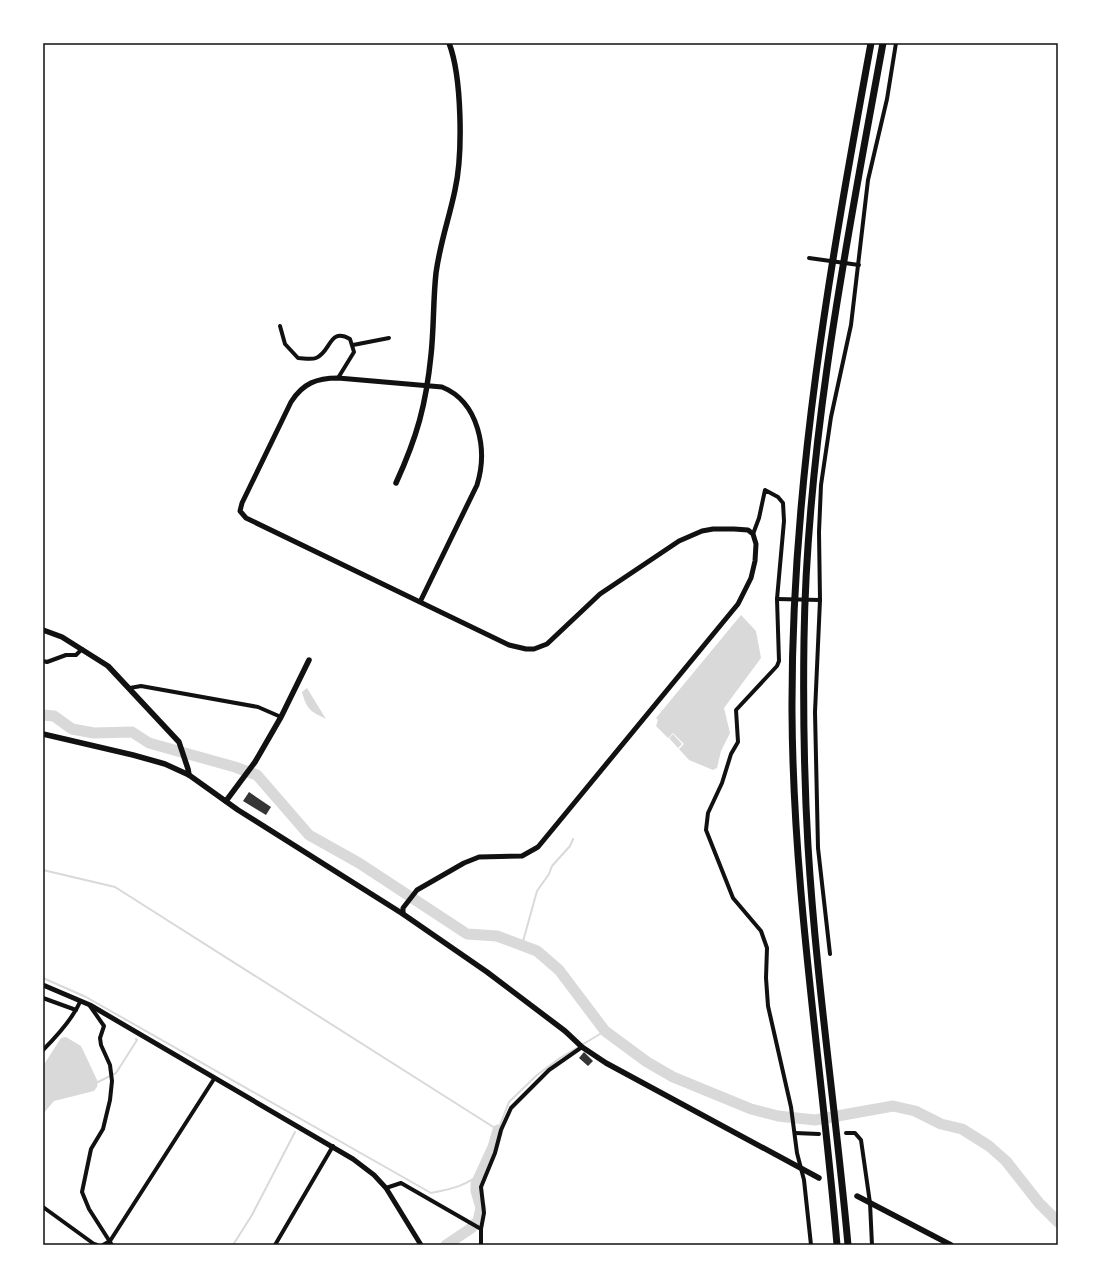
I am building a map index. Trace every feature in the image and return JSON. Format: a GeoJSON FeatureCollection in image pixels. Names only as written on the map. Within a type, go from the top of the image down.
{"type":"FeatureCollection","features":[{"type":"Feature","properties":{"kind":"highway"},"geometry":{"type":"LineString","coordinates":[[837,1245],[804,922],[794,780],[792,705],[796,564],[801,492],[809,417],[825,302],[871,43]]}},
{"type":"Feature","properties":{"kind":"highway"},"geometry":{"type":"LineString","coordinates":[[848,1245],[814,914],[805,778],[804,645],[807,564],[821,418],[860,167],[883,43]]}},
{"type":"Feature","properties":{"kind":"main road"},"geometry":{"type":"LineString","coordinates":[[396,483],[417,433],[424,405],[431,354],[436,275],[441,240],[455,189],[458,160],[458,89],[449,43]]}},
{"type":"Feature","properties":{"kind":"main road"},"geometry":{"type":"LineString","coordinates":[[43,630],[62,637],[108,666],[179,742],[188,772]]}},
{"type":"Feature","properties":{"kind":"main road"},"geometry":{"type":"LineString","coordinates":[[226,802],[252,765],[281,717],[309,660]]}},
{"type":"Feature","properties":{"kind":"main road"},"geometry":{"type":"LineString","coordinates":[[43,734],[133,755],[188,772],[226,802],[403,911],[565,1031],[582,1047],[623,1074],[819,1178]]}},
{"type":"Feature","properties":{"kind":"main road"},"geometry":{"type":"LineString","coordinates":[[858,1196],[951,1245]]}},
{"type":"Feature","properties":{"kind":"street"},"geometry":{"type":"LineString","coordinates":[[830,954],[818,848],[815,712],[820,600],[819,532],[821,485],[831,417],[851,324],[868,180],[887,100],[896,43]]}},
{"type":"Feature","properties":{"kind":"street"},"geometry":{"type":"LineString","coordinates":[[809,258],[859,265]]}},
{"type":"Feature","properties":{"kind":"street"},"geometry":{"type":"LineString","coordinates":[[280,326],[285,344],[298,358],[317,358],[324,352],[331,340],[338,336],[344,336],[350,339],[354,352],[338,378]]}},
{"type":"Feature","properties":{"kind":"street"},"geometry":{"type":"LineString","coordinates":[[353,346],[389,338]]}},
{"type":"Feature","properties":{"kind":"street"},"geometry":{"type":"LineString","coordinates":[[403,911],[414,893],[464,863],[480,857],[507,858],[522,856],[538,847],[738,604],[751,578],[755,561],[756,544],[753,534],[748,530],[713,529],[690,534],[600,594],[547,644],[534,649],[518,648],[509,645],[246,518],[240,511],[251,483],[291,402],[298,392],[315,380],[338,378],[427,384],[450,390],[462,401],[477,426],[482,456],[477,485],[420,602]]}},
{"type":"Feature","properties":{"kind":"street"},"geometry":{"type":"LineString","coordinates":[[753,534],[759,518],[765,490],[778,497],[783,503],[784,521],[776,599],[779,661],[777,666],[736,710],[738,742],[730,757],[722,783],[708,813],[705,825],[707,836],[730,894],[760,931],[767,948],[766,978],[768,1006],[795,1131],[800,1168],[804,1180],[811,1245]]}},
{"type":"Feature","properties":{"kind":"street"},"geometry":{"type":"LineString","coordinates":[[776,599],[820,600]]}},
{"type":"Feature","properties":{"kind":"street"},"geometry":{"type":"LineString","coordinates":[[43,661],[47,662],[66,655],[76,655],[82,649]]}},
{"type":"Feature","properties":{"kind":"street"},"geometry":{"type":"LineString","coordinates":[[130,688],[141,686],[258,707],[281,717]]}},
{"type":"Feature","properties":{"kind":"street"},"geometry":{"type":"LineString","coordinates":[[43,985],[90,1005],[333,1146],[367,1169],[386,1188],[421,1245]]}},
{"type":"Feature","properties":{"kind":"street"},"geometry":{"type":"LineString","coordinates":[[43,998],[76,1010]]}},
{"type":"Feature","properties":{"kind":"street"},"geometry":{"type":"LineString","coordinates":[[43,1050],[76,1010],[80,1002]]}},
{"type":"Feature","properties":{"kind":"street"},"geometry":{"type":"LineString","coordinates":[[90,1005],[104,1026],[100,1038],[101,1045],[110,1065],[112,1081],[106,1119],[103,1129],[92,1149],[82,1192],[89,1209],[111,1243]]}},
{"type":"Feature","properties":{"kind":"street"},"geometry":{"type":"LineString","coordinates":[[481,1245],[479,1228],[484,1213],[481,1187],[495,1153],[506,1116],[515,1102],[549,1070],[582,1047]]}},
{"type":"Feature","properties":{"kind":"street"},"geometry":{"type":"LineString","coordinates":[[103,1245],[111,1243],[214,1078]]}},
{"type":"Feature","properties":{"kind":"street"},"geometry":{"type":"LineString","coordinates":[[795,1131],[819,1134]]}},
{"type":"Feature","properties":{"kind":"street"},"geometry":{"type":"LineString","coordinates":[[846,1133],[855,1133],[861,1140],[870,1203],[872,1245]]}},
{"type":"Feature","properties":{"kind":"street"},"geometry":{"type":"LineString","coordinates":[[275,1245],[333,1146]]}},
{"type":"Feature","properties":{"kind":"street"},"geometry":{"type":"LineString","coordinates":[[386,1188],[401,1183],[479,1228]]}},
{"type":"Feature","properties":{"kind":"street"},"geometry":{"type":"LineString","coordinates":[[43,1207],[97,1245]]}},
{"type":"Feature","properties":{"kind":"shaded area"},"geometry":{"type":"Polygon","coordinates":[[[741,615],[756,631],[761,658],[724,708],[730,733],[721,751],[717,768],[713,770],[689,760],[679,749],[684,744],[673,733],[668,738],[656,726],[658,720],[656,718],[741,615]]]}},
{"type":"Feature","properties":{"kind":"shaded area"},"geometry":{"type":"Polygon","coordinates":[[[307,688],[326,719],[313,712],[306,703],[302,692],[307,688]]]}},
{"type":"Feature","properties":{"kind":"shaded area"},"geometry":{"type":"Polygon","coordinates":[[[673,734],[682,744],[678,748],[669,738],[673,734]]]}},
{"type":"Feature","properties":{"kind":"shaded area"},"geometry":{"type":"Polygon","coordinates":[[[66,1037],[81,1046],[98,1082],[97,1087],[94,1091],[54,1101],[43,1114],[43,1066],[61,1038],[66,1037]]]}},
{"type":"Feature","properties":{"kind":"building"},"geometry":{"type":"Polygon","coordinates":[[[249,792],[271,807],[266,815],[243,801],[249,792]]]}},
{"type":"Feature","properties":{"kind":"building"},"geometry":{"type":"Polygon","coordinates":[[[584,1052],[593,1061],[588,1066],[579,1058],[584,1052]]]}},
{"type":"Feature","properties":{"kind":"waterway"},"geometry":{"type":"LineString","coordinates":[[43,715],[54,716],[72,729],[94,733],[132,732],[149,743],[235,767],[257,775],[309,835],[359,863],[467,934],[497,936],[537,951],[559,970],[605,1031],[647,1062],[673,1077],[751,1109],[778,1116],[815,1120],[893,1106],[915,1111],[941,1124],[962,1129],[989,1146],[1006,1161],[1039,1203],[1058,1222]]}},
{"type":"Feature","properties":{"kind":"waterway"},"geometry":{"type":"LineString","coordinates":[[522,945],[537,891],[549,874],[552,866],[570,846],[573,839]]}},
{"type":"Feature","properties":{"kind":"waterway"},"geometry":{"type":"LineString","coordinates":[[43,870],[115,887],[498,1130],[509,1102],[537,1075],[560,1058],[605,1031]]}},
{"type":"Feature","properties":{"kind":"waterway"},"geometry":{"type":"LineString","coordinates":[[43,978],[86,997],[431,1193],[465,1184],[482,1172]]}},
{"type":"Feature","properties":{"kind":"waterway"},"geometry":{"type":"LineString","coordinates":[[98,1082],[116,1073],[137,1040],[136,1039]]}},
{"type":"Feature","properties":{"kind":"waterway"},"geometry":{"type":"LineString","coordinates":[[446,1245],[470,1229],[478,1221],[481,1208],[476,1191],[476,1184],[493,1147],[498,1130]]}},
{"type":"Feature","properties":{"kind":"waterway"},"geometry":{"type":"LineString","coordinates":[[233,1245],[252,1215],[295,1132]]}}]}
